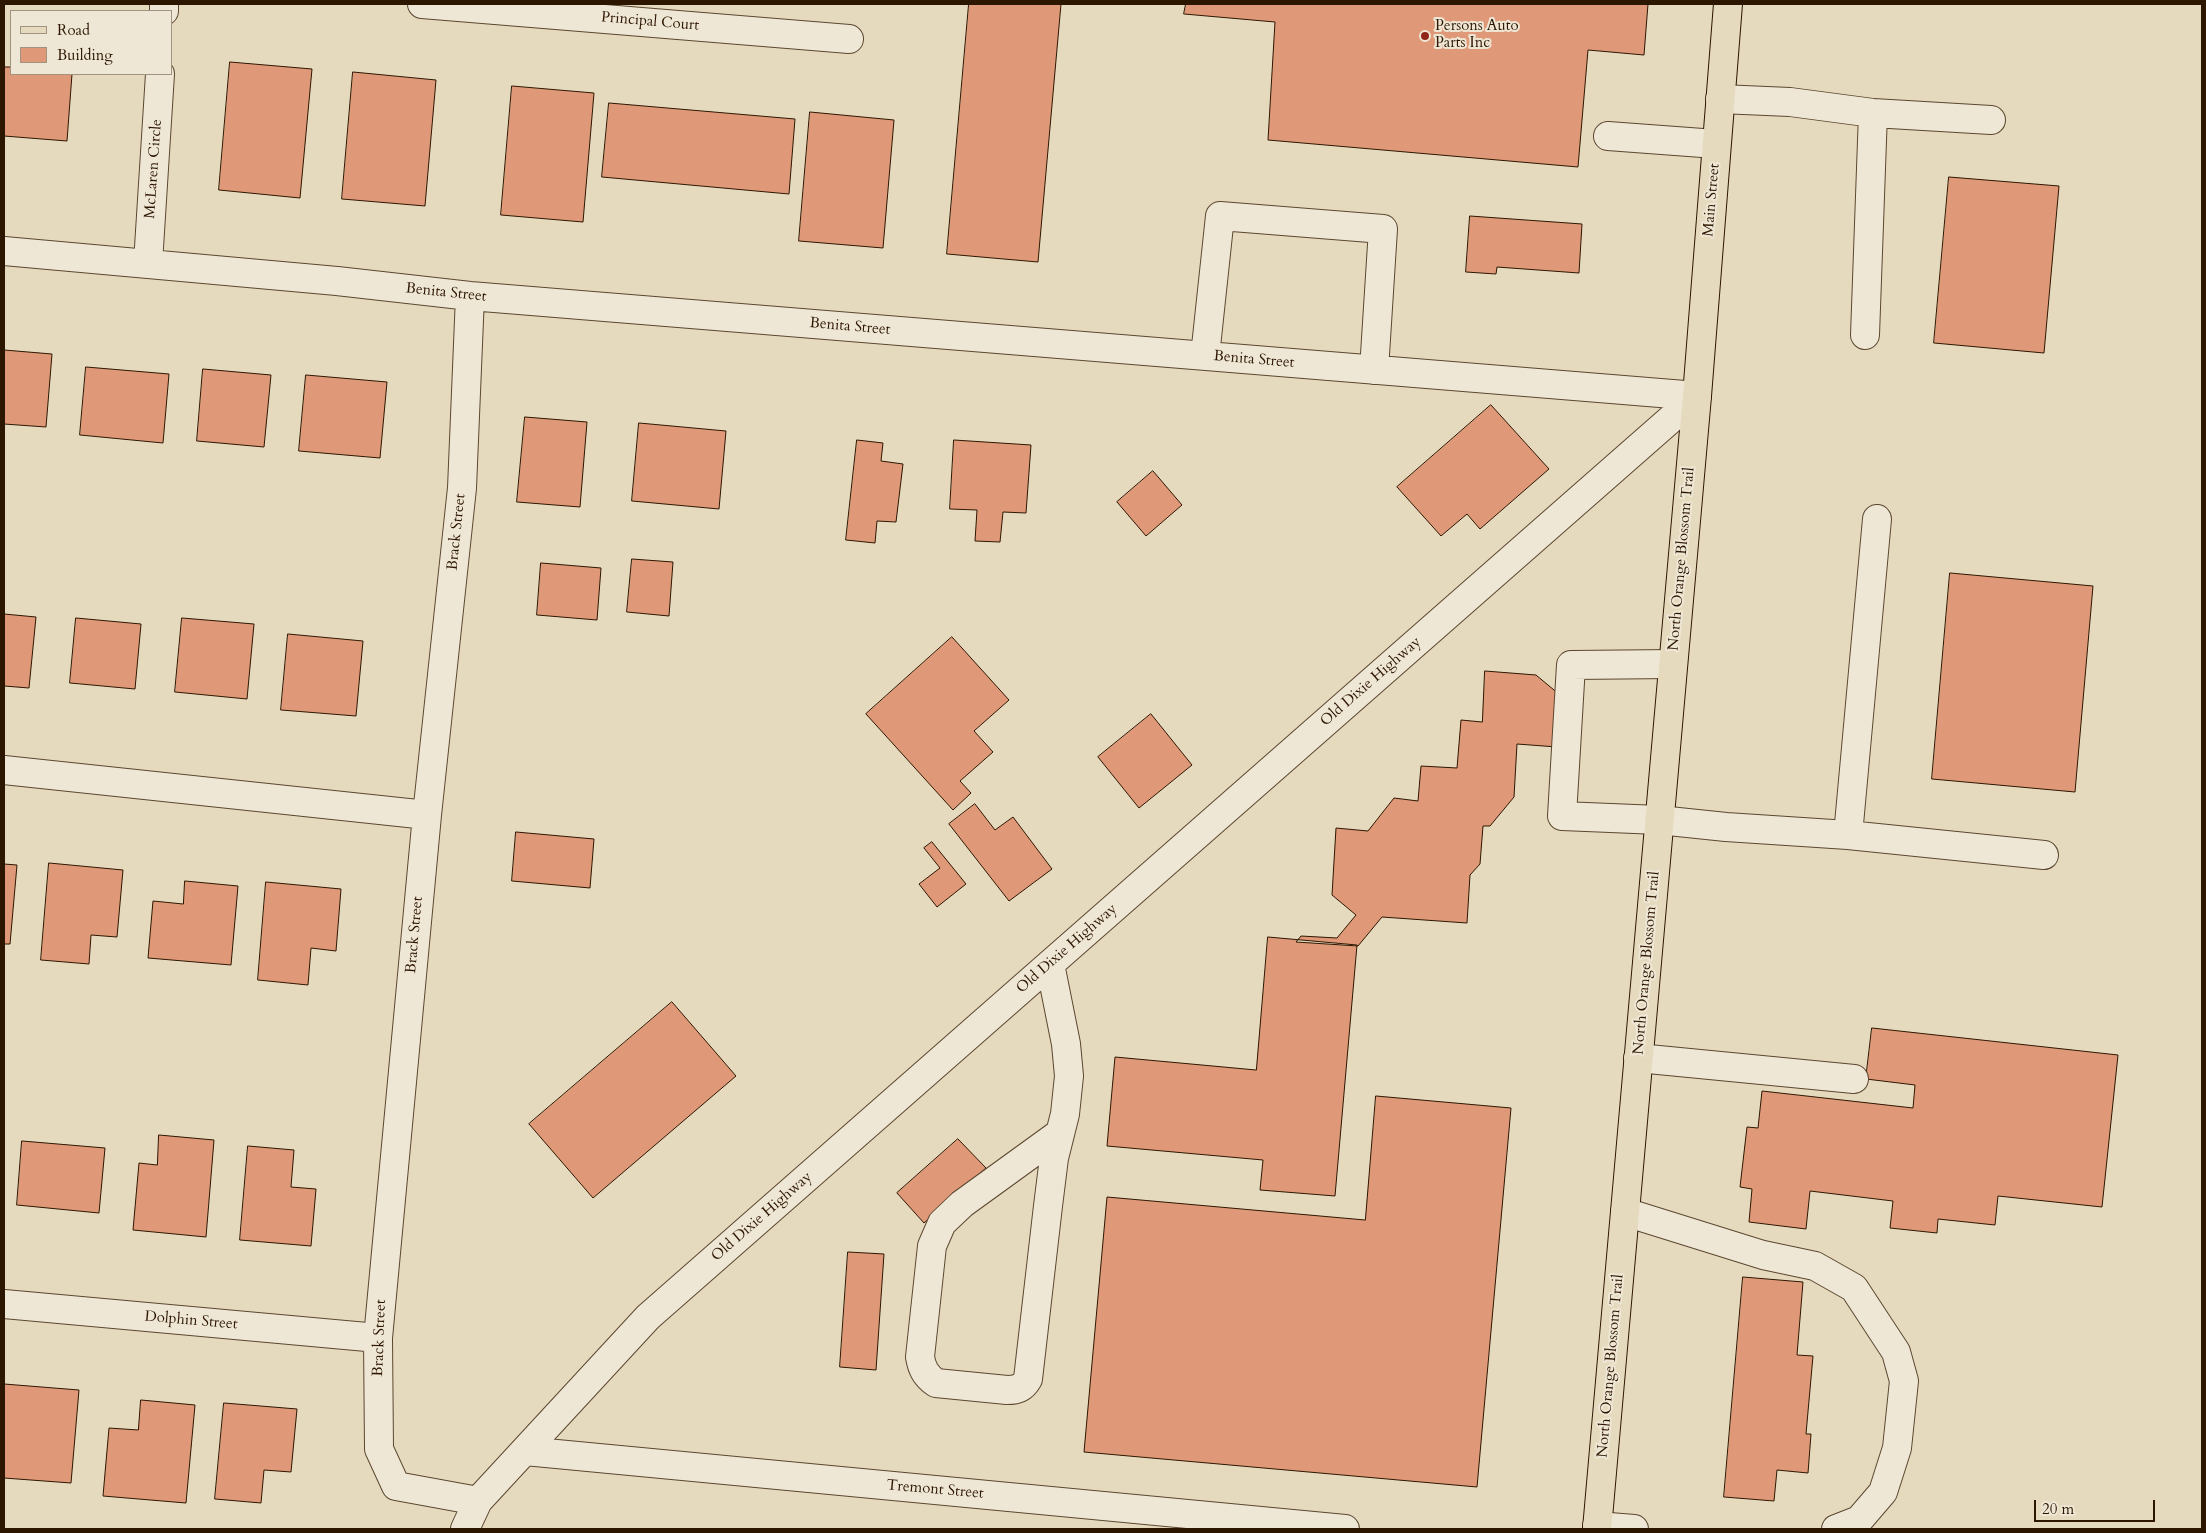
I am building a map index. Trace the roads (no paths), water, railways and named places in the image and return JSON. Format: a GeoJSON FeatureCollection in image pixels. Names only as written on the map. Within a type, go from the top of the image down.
{"type":"FeatureCollection","features":[{"type":"Feature","properties":{"kind":"main road","name":"Main Street"},"geometry":{"type":"LineString","coordinates":[[1697,396],[1728,4]]}},
{"type":"Feature","properties":{"kind":"main road","name":"North Orange Blossom Trail"},"geometry":{"type":"LineString","coordinates":[[1597,1527],[1697,396]]}},
{"type":"Feature","properties":{"kind":"street","name":"Principal Court"},"geometry":{"type":"LineString","coordinates":[[422,4],[849,38]]}},
{"type":"Feature","properties":{"kind":"street","name":"McLaren Circle"},"geometry":{"type":"LineString","coordinates":[[148,263],[160,75]]}},
{"type":"Feature","properties":{"kind":"street"},"geometry":{"type":"LineString","coordinates":[[1720,99],[1790,102],[1873,113],[1992,120]]}},
{"type":"Feature","properties":{"kind":"street"},"geometry":{"type":"LineString","coordinates":[[1866,335],[1873,113]]}},
{"type":"Feature","properties":{"kind":"street"},"geometry":{"type":"LineString","coordinates":[[1608,136],[1716,144]]}},
{"type":"Feature","properties":{"kind":"street"},"geometry":{"type":"LineString","coordinates":[[1205,356],[1220,216],[1383,229],[1374,370]]}},
{"type":"Feature","properties":{"kind":"street","name":"Benita Street"},"geometry":{"type":"LineString","coordinates":[[4,251],[148,263],[470,296],[1697,396]]}},
{"type":"Feature","properties":{"kind":"street","name":"Brack Street"},"geometry":{"type":"LineString","coordinates":[[470,296],[462,488],[426,815],[378,1338],[379,1450],[396,1486],[478,1502]]}},
{"type":"Feature","properties":{"kind":"street","name":"Old Dixie Highway"},"geometry":{"type":"LineString","coordinates":[[465,1529],[478,1502],[648,1317],[1697,396]]}},
{"type":"Feature","properties":{"kind":"street"},"geometry":{"type":"LineString","coordinates":[[1848,835],[1877,519]]}},
{"type":"Feature","properties":{"kind":"street"},"geometry":{"type":"LineString","coordinates":[[1673,664],[1571,665],[1562,816],[1659,820],[1726,828],[1848,835],[2044,855]]}},
{"type":"Feature","properties":{"kind":"street"},"geometry":{"type":"LineString","coordinates":[[4,770],[426,815]]}},
{"type":"Feature","properties":{"kind":"street"},"geometry":{"type":"LineString","coordinates":[[1050,964],[1066,1044],[1069,1076],[1065,1114],[1054,1158],[1028,1379],[1024,1386],[1016,1390],[936,1383],[929,1379],[922,1368],[920,1358],[932,1246],[936,1234],[942,1224],[962,1204],[1060,1133]]}},
{"type":"Feature","properties":{"kind":"street"},"geometry":{"type":"LineString","coordinates":[[1638,1058],[1854,1079]]}},
{"type":"Feature","properties":{"kind":"street"},"geometry":{"type":"LineString","coordinates":[[1625,1212],[1763,1255],[1815,1266],[1854,1288],[1896,1352],[1904,1381],[1897,1448],[1883,1492],[1859,1520],[1836,1529]]}},
{"type":"Feature","properties":{"kind":"street","name":"Dolphin Street"},"geometry":{"type":"LineString","coordinates":[[4,1304],[378,1338]]}},
{"type":"Feature","properties":{"kind":"street","name":"Tremont Street"},"geometry":{"type":"LineString","coordinates":[[525,1451],[1345,1529]]}},
{"type":"Feature","properties":{"kind":"street"},"geometry":{"type":"LineString","coordinates":[[1597,1527],[1634,1529]]}},
{"type":"Feature","properties":{"kind":"place","name":"Persons Auto Parts Inc"},"geometry":{"type":"Point","coordinates":[1425,36]}}]}
